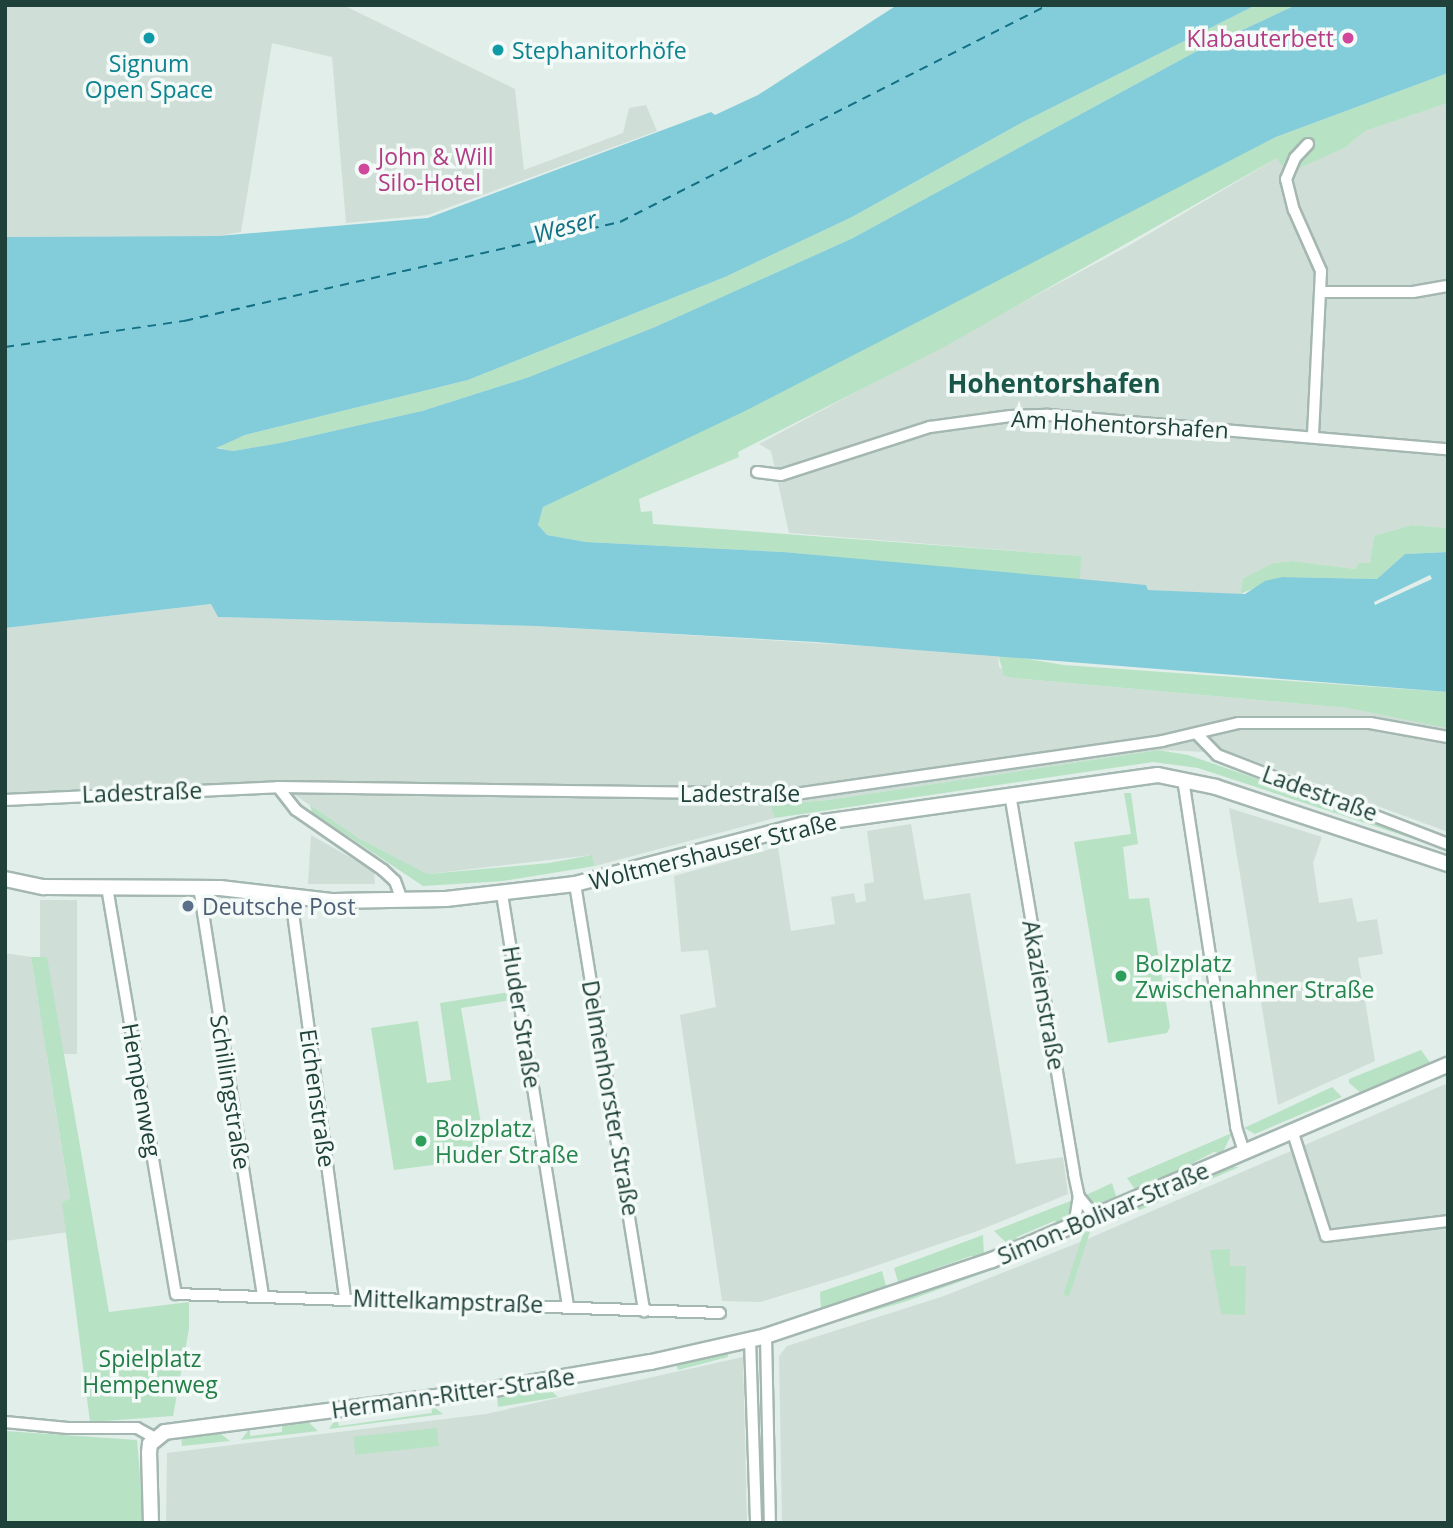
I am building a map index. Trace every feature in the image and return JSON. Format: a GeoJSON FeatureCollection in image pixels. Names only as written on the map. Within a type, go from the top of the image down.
{"type":"FeatureCollection","features":[{"type":"Feature","properties":{"kind":"street"},"geometry":{"type":"LineString","coordinates":[[1308,144],[1289,167],[1287,190],[1318,258],[1321,292],[1312,436]]}},
{"type":"Feature","properties":{"kind":"street"},"geometry":{"type":"LineString","coordinates":[[1321,292],[1413,292],[1448,285]]}},
{"type":"Feature","properties":{"kind":"street","name":"Am Hohentorshafen"},"geometry":{"type":"LineString","coordinates":[[757,472],[781,475],[930,427],[1010,416],[1312,436],[1448,449]]}},
{"type":"Feature","properties":{"kind":"street","name":"Ladestraße"},"geometry":{"type":"LineString","coordinates":[[5,800],[278,787],[795,794],[1197,734],[1239,723],[1357,722],[1448,737]]}},
{"type":"Feature","properties":{"kind":"street","name":"Ladestraße"},"geometry":{"type":"LineString","coordinates":[[1197,734],[1217,755],[1448,844]]}},
{"type":"Feature","properties":{"kind":"street","name":"Woltmershauser Straße"},"geometry":{"type":"LineString","coordinates":[[5,879],[44,887],[199,887],[291,898],[402,900],[502,894],[575,884],[802,825],[1127,776],[1183,779],[1448,864]]}},
{"type":"Feature","properties":{"kind":"street"},"geometry":{"type":"LineString","coordinates":[[1183,779],[1236,1127],[1244,1151]]}},
{"type":"Feature","properties":{"kind":"street"},"geometry":{"type":"LineString","coordinates":[[278,787],[296,810],[383,870],[395,881],[402,900]]}},
{"type":"Feature","properties":{"kind":"street","name":"Akazienstraße"},"geometry":{"type":"LineString","coordinates":[[1010,794],[1079,1196],[1074,1227]]}},
{"type":"Feature","properties":{"kind":"street","name":"Delmenhorster Straße"},"geometry":{"type":"LineString","coordinates":[[575,884],[645,1311]]}},
{"type":"Feature","properties":{"kind":"street","name":"Hempenweg"},"geometry":{"type":"LineString","coordinates":[[107,887],[176,1294]]}},
{"type":"Feature","properties":{"kind":"street","name":"Schillingstraße"},"geometry":{"type":"LineString","coordinates":[[199,887],[263,1296]]}},
{"type":"Feature","properties":{"kind":"street","name":"Huder Straße"},"geometry":{"type":"LineString","coordinates":[[502,894],[568,1305]]}},
{"type":"Feature","properties":{"kind":"street","name":"Eichenstraße"},"geometry":{"type":"LineString","coordinates":[[291,898],[345,1298]]}},
{"type":"Feature","properties":{"kind":"street","name":"Simon-Bolivar-Straße"},"geometry":{"type":"LineString","coordinates":[[750,1340],[925,1285],[1074,1227],[1292,1130],[1448,1065]]}},
{"type":"Feature","properties":{"kind":"street"},"geometry":{"type":"LineString","coordinates":[[1292,1130],[1326,1236],[1448,1221]]}},
{"type":"Feature","properties":{"kind":"street","name":"Akazienstraße"},"geometry":{"type":"LineString","coordinates":[[1079,1196],[1096,1218]]}},
{"type":"Feature","properties":{"kind":"street","name":"Mittelkampstraße"},"geometry":{"type":"LineString","coordinates":[[176,1294],[568,1305],[720,1313]]}},
{"type":"Feature","properties":{"kind":"street"},"geometry":{"type":"LineString","coordinates":[[766,1336],[770,1523]]}},
{"type":"Feature","properties":{"kind":"street"},"geometry":{"type":"LineString","coordinates":[[750,1340],[756,1523]]}},
{"type":"Feature","properties":{"kind":"street","name":"Hermann-Ritter-Straße"},"geometry":{"type":"LineString","coordinates":[[155,1438],[165,1432],[540,1382],[750,1340]]}},
{"type":"Feature","properties":{"kind":"street"},"geometry":{"type":"LineString","coordinates":[[5,1422],[80,1429],[137,1428],[155,1438],[149,1453],[151,1523]]}},
{"type":"Feature","properties":{"kind":"shaded area"},"geometry":{"type":"Polygon","coordinates":[[[5,5],[343,5],[515,89],[524,170],[623,133],[629,108],[646,105],[657,131],[428,215],[346,223],[332,57],[272,43],[241,232],[219,236],[5,237],[5,5]]]}},
{"type":"Feature","properties":{"kind":"shaded area"},"geometry":{"type":"Polygon","coordinates":[[[1448,103],[1448,528],[1411,525],[1374,536],[1370,564],[1356,569],[1292,561],[1273,563],[1243,578],[1240,594],[1147,590],[1145,585],[1080,581],[1080,556],[789,533],[771,451],[759,444],[1130,245],[1277,158],[1346,147],[1365,131],[1448,103]]]}},
{"type":"Feature","properties":{"kind":"shaded area"},"geometry":{"type":"Polygon","coordinates":[[[211,604],[218,617],[536,626],[998,654],[999,667],[1014,678],[1348,708],[1447,727],[1448,721],[1448,832],[1233,753],[1158,750],[828,800],[771,805],[775,818],[595,866],[592,855],[428,874],[360,839],[289,791],[5,802],[5,628],[211,604]]]}},
{"type":"Feature","properties":{"kind":"shaded area"},"geometry":{"type":"Polygon","coordinates":[[[1229,808],[1322,837],[1313,863],[1319,903],[1352,898],[1357,922],[1377,919],[1383,954],[1358,958],[1375,1061],[1278,1105],[1229,808]]]}},
{"type":"Feature","properties":{"kind":"shaded area"},"geometry":{"type":"Polygon","coordinates":[[[911,824],[924,900],[970,893],[1016,1164],[1063,1157],[1068,1194],[980,1230],[849,1275],[760,1302],[722,1301],[680,1015],[716,1007],[708,950],[681,952],[674,876],[778,847],[791,931],[835,924],[831,897],[854,893],[856,903],[866,901],[864,884],[874,882],[867,831],[911,824]]]}},
{"type":"Feature","properties":{"kind":"shaded area"},"geometry":{"type":"Polygon","coordinates":[[[311,835],[374,871],[375,884],[308,884],[311,835]]]}},
{"type":"Feature","properties":{"kind":"shaded area"},"geometry":{"type":"Polygon","coordinates":[[[40,900],[77,900],[77,1054],[40,1054],[40,900]]]}},
{"type":"Feature","properties":{"kind":"shaded area"},"geometry":{"type":"Polygon","coordinates":[[[5,953],[31,957],[70,1200],[62,1202],[69,1232],[5,1241],[5,953]]]}},
{"type":"Feature","properties":{"kind":"shaded area"},"geometry":{"type":"Polygon","coordinates":[[[1448,1083],[1448,1523],[782,1523],[779,1356],[787,1346],[944,1296],[1085,1240],[1448,1083]]]}},
{"type":"Feature","properties":{"kind":"shaded area"},"geometry":{"type":"Polygon","coordinates":[[[743,1357],[747,1523],[166,1523],[167,1453],[486,1414],[743,1357]]]}},
{"type":"Feature","properties":{"kind":"green space"},"geometry":{"type":"Polygon","coordinates":[[[1256,5],[1296,5],[1197,51],[851,239],[655,327],[529,377],[422,411],[280,443],[233,451],[215,447],[245,435],[468,380],[725,277],[852,217],[1023,122],[1256,5]]]}},
{"type":"Feature","properties":{"kind":"green space"},"geometry":{"type":"Polygon","coordinates":[[[1448,73],[1448,103],[1365,131],[1346,147],[1295,170],[1281,165],[1277,158],[946,346],[738,452],[739,457],[639,499],[641,512],[652,511],[653,524],[1081,556],[1080,581],[783,552],[586,542],[547,535],[538,525],[543,507],[1276,137],[1448,73]]]}},
{"type":"Feature","properties":{"kind":"green space"},"geometry":{"type":"Polygon","coordinates":[[[1411,525],[1448,528],[1447,552],[1405,554],[1377,579],[1282,577],[1240,594],[1243,578],[1273,563],[1292,561],[1356,569],[1358,563],[1370,563],[1374,536],[1411,525]]]}},
{"type":"Feature","properties":{"kind":"green space"},"geometry":{"type":"Polygon","coordinates":[[[998,654],[1064,665],[1448,692],[1447,728],[1348,708],[1014,678],[1004,676],[998,654]]]}},
{"type":"Feature","properties":{"kind":"green space"},"geometry":{"type":"Polygon","coordinates":[[[1158,750],[1188,755],[1249,776],[1429,844],[1198,768],[1153,762],[775,818],[770,805],[828,800],[1158,750]]]}},
{"type":"Feature","properties":{"kind":"green space"},"geometry":{"type":"Polygon","coordinates":[[[1124,793],[1131,793],[1138,844],[1123,847],[1129,899],[1149,898],[1170,1027],[1167,1033],[1108,1043],[1074,842],[1131,834],[1124,793]]]}},
{"type":"Feature","properties":{"kind":"green space"},"geometry":{"type":"Polygon","coordinates":[[[310,805],[360,839],[428,874],[549,863],[592,855],[595,866],[503,881],[423,886],[312,812],[310,805]]]}},
{"type":"Feature","properties":{"kind":"green space","name":"Spielplatz Hempenweg"},"geometry":{"type":"Polygon","coordinates":[[[31,957],[47,957],[109,1312],[189,1302],[189,1329],[173,1416],[90,1422],[62,1202],[70,1199],[31,957]]]}},
{"type":"Feature","properties":{"kind":"green space"},"geometry":{"type":"Polygon","coordinates":[[[510,992],[512,1000],[461,1008],[487,1158],[394,1170],[371,1028],[418,1021],[427,1083],[451,1080],[440,1003],[510,992]]]}},
{"type":"Feature","properties":{"kind":"green space"},"geometry":{"type":"Polygon","coordinates":[[[1421,1050],[1431,1064],[1361,1093],[1349,1083],[1349,1079],[1421,1050]]]}},
{"type":"Feature","properties":{"kind":"green space"},"geometry":{"type":"Polygon","coordinates":[[[1332,1087],[1342,1097],[1255,1134],[1244,1128],[1332,1087]]]}},
{"type":"Feature","properties":{"kind":"green space"},"geometry":{"type":"Polygon","coordinates":[[[1232,1133],[1222,1154],[1214,1152],[1137,1192],[1127,1178],[1232,1133]]]}},
{"type":"Feature","properties":{"kind":"green space"},"geometry":{"type":"Polygon","coordinates":[[[1232,1167],[1239,1167],[1170,1197],[1174,1191],[1232,1167]]]}},
{"type":"Feature","properties":{"kind":"green space"},"geometry":{"type":"Polygon","coordinates":[[[1112,1183],[1118,1202],[1095,1206],[1084,1196],[1112,1183]]]}},
{"type":"Feature","properties":{"kind":"green space"},"geometry":{"type":"Polygon","coordinates":[[[1156,1199],[1159,1202],[1108,1223],[1112,1217],[1156,1199]]]}},
{"type":"Feature","properties":{"kind":"green space"},"geometry":{"type":"Polygon","coordinates":[[[1073,1200],[1071,1214],[1062,1224],[1054,1221],[1017,1237],[1015,1244],[1010,1246],[994,1231],[1073,1200]]]}},
{"type":"Feature","properties":{"kind":"green space"},"geometry":{"type":"Polygon","coordinates":[[[1085,1228],[1091,1230],[1069,1296],[1063,1295],[1085,1228]]]}},
{"type":"Feature","properties":{"kind":"green space"},"geometry":{"type":"Polygon","coordinates":[[[983,1235],[984,1256],[971,1256],[898,1282],[894,1268],[983,1235]]]}},
{"type":"Feature","properties":{"kind":"green space"},"geometry":{"type":"Polygon","coordinates":[[[1230,1249],[1230,1266],[1246,1266],[1245,1315],[1221,1314],[1210,1250],[1230,1249]]]}},
{"type":"Feature","properties":{"kind":"green space"},"geometry":{"type":"Polygon","coordinates":[[[1005,1261],[1008,1264],[907,1301],[779,1339],[1005,1261]]]}},
{"type":"Feature","properties":{"kind":"green space"},"geometry":{"type":"Polygon","coordinates":[[[882,1271],[886,1286],[821,1311],[820,1292],[882,1271]]]}},
{"type":"Feature","properties":{"kind":"green space"},"geometry":{"type":"Polygon","coordinates":[[[727,1351],[728,1357],[678,1370],[676,1363],[727,1351]]]}},
{"type":"Feature","properties":{"kind":"green space"},"geometry":{"type":"Polygon","coordinates":[[[547,1387],[558,1397],[498,1407],[497,1395],[547,1387]]]}},
{"type":"Feature","properties":{"kind":"green space"},"geometry":{"type":"Polygon","coordinates":[[[431,1405],[443,1414],[329,1429],[337,1417],[339,1426],[432,1413],[431,1405]]]}},
{"type":"Feature","properties":{"kind":"green space"},"geometry":{"type":"Polygon","coordinates":[[[306,1420],[318,1431],[241,1440],[250,1428],[250,1436],[282,1432],[282,1424],[306,1420]]]}},
{"type":"Feature","properties":{"kind":"green space"},"geometry":{"type":"Polygon","coordinates":[[[437,1428],[439,1446],[355,1455],[353,1437],[437,1428]]]}},
{"type":"Feature","properties":{"kind":"green space"},"geometry":{"type":"Polygon","coordinates":[[[5,1431],[137,1440],[144,1523],[5,1523],[5,1431]]]}},
{"type":"Feature","properties":{"kind":"green space"},"geometry":{"type":"Polygon","coordinates":[[[217,1431],[230,1441],[182,1446],[181,1435],[217,1431]]]}},
{"type":"Feature","properties":{"kind":"water","name":"Weser"},"geometry":{"type":"Polygon","coordinates":[[[897,5],[1256,5],[1023,122],[852,217],[725,277],[468,380],[245,435],[216,448],[233,451],[280,443],[422,411],[529,377],[655,327],[851,239],[1197,51],[1296,5],[1448,5],[1448,73],[1276,137],[745,411],[543,507],[538,525],[547,535],[586,542],[783,552],[1146,585],[1148,590],[1245,594],[1265,581],[1282,577],[1377,579],[1405,554],[1448,552],[1448,692],[816,642],[536,626],[218,617],[211,604],[5,628],[5,237],[218,236],[428,218],[711,112],[715,115],[758,95],[897,5]]]}},
{"type":"Feature","properties":{"kind":"pier"},"geometry":{"type":"Polygon","coordinates":[[[1430,575],[1432,579],[1375,605],[1374,602],[1430,575]]]}},
{"type":"Feature","properties":{"kind":"ferry route"},"geometry":{"type":"LineString","coordinates":[[5,347],[184,321],[620,222],[1047,5]]}},
{"type":"Feature","properties":{"kind":"place","name":"Signum Open Space"},"geometry":{"type":"Point","coordinates":[149,38]}},
{"type":"Feature","properties":{"kind":"place","name":"Klabauterbett"},"geometry":{"type":"Point","coordinates":[1348,38]}},
{"type":"Feature","properties":{"kind":"place","name":"Stephanitorhöfe"},"geometry":{"type":"Point","coordinates":[498,50]}},
{"type":"Feature","properties":{"kind":"place","name":"John & Will Silo-Hotel"},"geometry":{"type":"Point","coordinates":[364,169]}},
{"type":"Feature","properties":{"kind":"place","name":"Deutsche Post"},"geometry":{"type":"Point","coordinates":[188,906]}},
{"type":"Feature","properties":{"kind":"place","name":"Bolzplatz Zwischenahner Straße"},"geometry":{"type":"Point","coordinates":[1121,976]}},
{"type":"Feature","properties":{"kind":"place","name":"Bolzplatz Huder Straße"},"geometry":{"type":"Point","coordinates":[421,1141]}},
{"type":"Feature","properties":{"kind":"district","name":"Hohentorshafen"},"geometry":{"type":"Point","coordinates":[1054,384]}}]}
